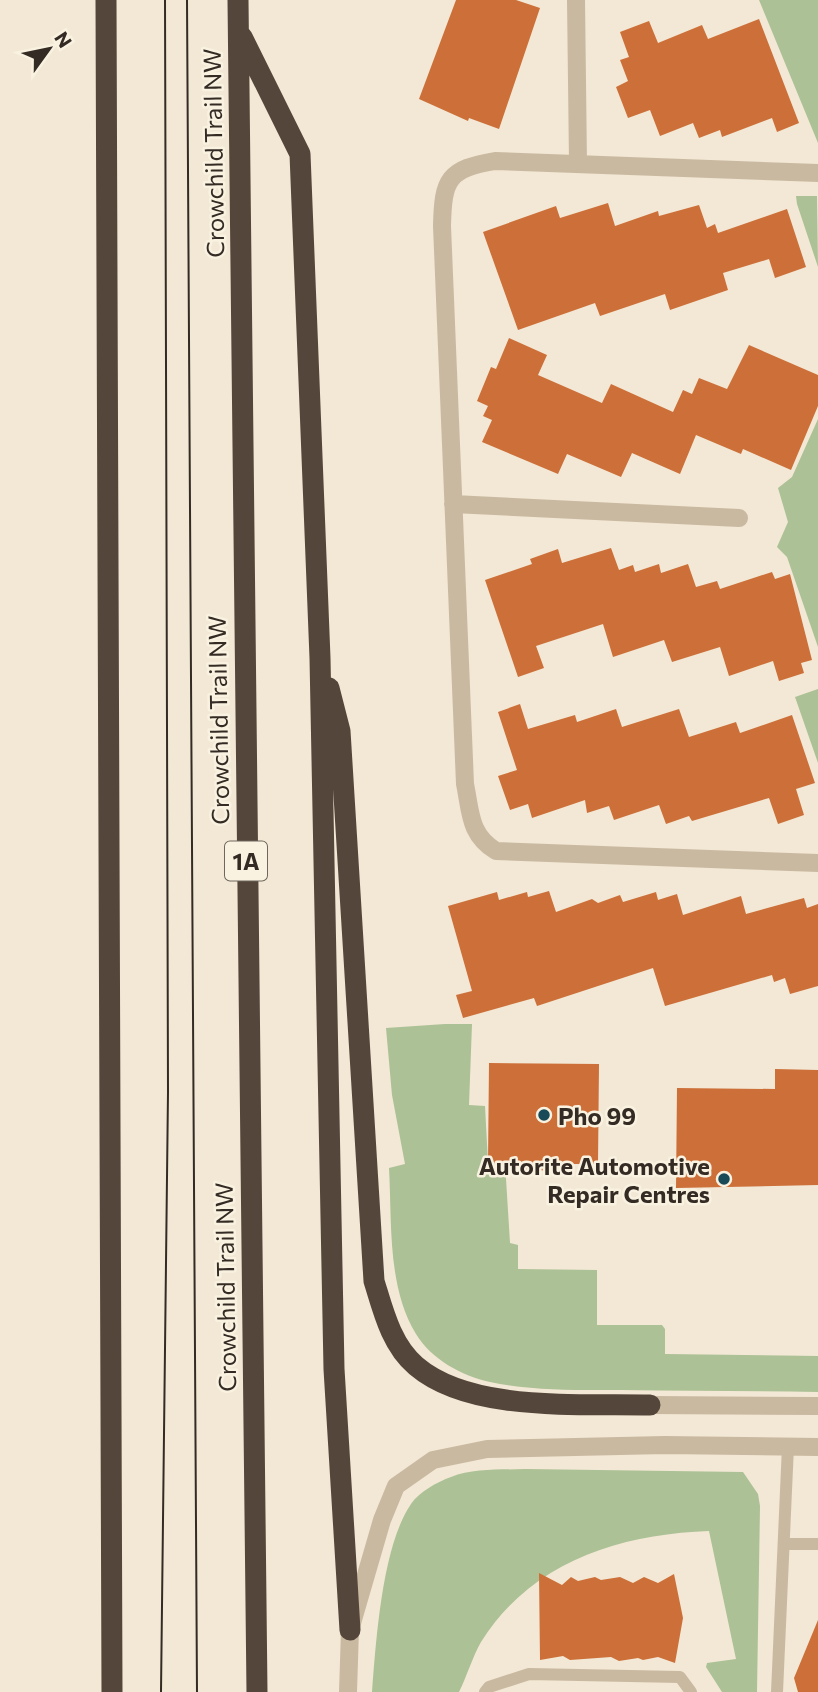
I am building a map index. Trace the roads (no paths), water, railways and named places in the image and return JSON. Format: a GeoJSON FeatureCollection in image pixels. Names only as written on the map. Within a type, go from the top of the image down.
{"type":"FeatureCollection","features":[{"type":"Feature","properties":{"kind":"highway"},"geometry":{"type":"LineString","coordinates":[[106,0],[112,1692]]}},
{"type":"Feature","properties":{"kind":"highway","name":"Crowchild Trail NW"},"geometry":{"type":"LineString","coordinates":[[238,0],[257,1692]]}},
{"type":"Feature","properties":{"kind":"highway"},"geometry":{"type":"LineString","coordinates":[[238,29],[300,154],[320,658],[334,1369],[349,1630]]}},
{"type":"Feature","properties":{"kind":"highway"},"geometry":{"type":"LineString","coordinates":[[320,658],[340,731],[374,1281],[388,1327],[415,1365],[459,1391],[541,1402],[650,1405]]}},
{"type":"Feature","properties":{"kind":"street"},"geometry":{"type":"LineString","coordinates":[[576,0],[578,163]]}},
{"type":"Feature","properties":{"kind":"street"},"geometry":{"type":"LineString","coordinates":[[818,173],[495,161],[464,167],[447,180],[442,201],[465,784],[474,828],[482,842],[496,851],[818,863]]}},
{"type":"Feature","properties":{"kind":"street"},"geometry":{"type":"LineString","coordinates":[[453,504],[739,518]]}},
{"type":"Feature","properties":{"kind":"street"},"geometry":{"type":"LineString","coordinates":[[650,1405],[818,1406]]}},
{"type":"Feature","properties":{"kind":"street"},"geometry":{"type":"LineString","coordinates":[[348,1692],[349,1630],[382,1520],[396,1486],[433,1460],[487,1449],[650,1445],[818,1447]]}},
{"type":"Feature","properties":{"kind":"lane"},"geometry":{"type":"LineString","coordinates":[[777,1692],[788,1446]]}},
{"type":"Feature","properties":{"kind":"lane"},"geometry":{"type":"LineString","coordinates":[[784,1544],[818,1544]]}},
{"type":"Feature","properties":{"kind":"lane"},"geometry":{"type":"LineString","coordinates":[[485,1692],[489,1687],[529,1674],[680,1677],[691,1692]]}},
{"type":"Feature","properties":{"kind":"tram line"},"geometry":{"type":"LineString","coordinates":[[161,1692],[168,1092],[165,0]]}},
{"type":"Feature","properties":{"kind":"tram line"},"geometry":{"type":"LineString","coordinates":[[187,0],[197,1692]]}},
{"type":"Feature","properties":{"kind":"place","name":"Pho 99"},"geometry":{"type":"Point","coordinates":[544,1115]}},
{"type":"Feature","properties":{"kind":"place","name":"Autorite Automotive Repair Centres"},"geometry":{"type":"Point","coordinates":[724,1179]}}]}
